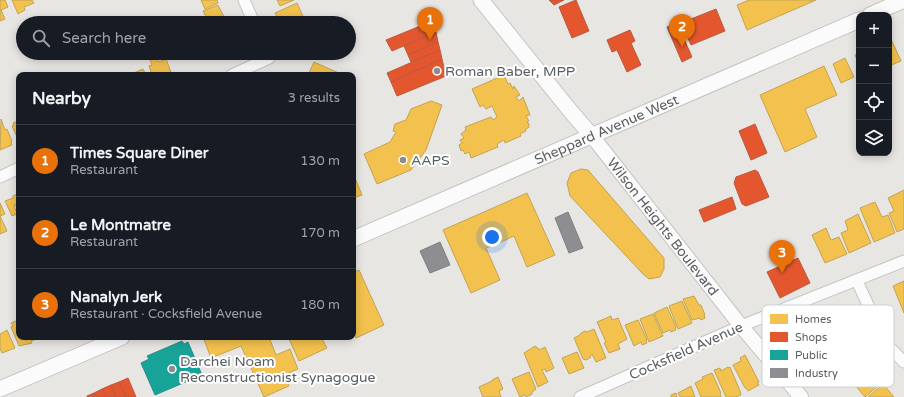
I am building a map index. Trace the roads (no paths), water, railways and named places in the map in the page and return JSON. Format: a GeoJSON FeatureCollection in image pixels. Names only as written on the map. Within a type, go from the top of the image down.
{"type":"FeatureCollection","features":[{"type":"Feature","properties":{"kind":"main road","name":"Wilson Heights Boulevard"},"geometry":{"type":"LineString","coordinates":[[481,0],[592,136]]}},
{"type":"Feature","properties":{"kind":"main road"},"geometry":{"type":"LineString","coordinates":[[877,12],[904,0]]}},
{"type":"Feature","properties":{"kind":"main road","name":"Sheppard Avenue West"},"geometry":{"type":"LineString","coordinates":[[356,238],[856,21]]}},
{"type":"Feature","properties":{"kind":"main road"},"geometry":{"type":"LineString","coordinates":[[0,389],[115,340]]}},
{"type":"Feature","properties":{"kind":"street"},"geometry":{"type":"LineString","coordinates":[[244,0],[251,16]]}},
{"type":"Feature","properties":{"kind":"street"},"geometry":{"type":"LineString","coordinates":[[237,72],[259,60]]}},
{"type":"Feature","properties":{"kind":"street","name":"Wilson Heights Boulevard"},"geometry":{"type":"LineString","coordinates":[[592,136],[762,351]]}},
{"type":"Feature","properties":{"kind":"street"},"geometry":{"type":"LineString","coordinates":[[0,176],[16,169]]}},
{"type":"Feature","properties":{"kind":"street","name":"Cocksfield Avenue"},"geometry":{"type":"LineString","coordinates":[[795,305],[904,261]]}},
{"type":"Feature","properties":{"kind":"street"},"geometry":{"type":"LineString","coordinates":[[857,281],[868,305]]}},
{"type":"Feature","properties":{"kind":"street","name":"Cocksfield Avenue"},"geometry":{"type":"LineString","coordinates":[[580,397],[762,318]]}},
{"type":"Feature","properties":{"kind":"street"},"geometry":{"type":"LineString","coordinates":[[894,351],[904,362]]}},
{"type":"Feature","properties":{"kind":"street","name":"Wilson Heights Boulevard"},"geometry":{"type":"LineString","coordinates":[[793,387],[801,397]]}},
{"type":"Feature","properties":{"kind":"street"},"geometry":{"type":"LineString","coordinates":[[0,394],[3,397]]}},
{"type":"Feature","properties":{"kind":"place","name":"Times Square Diner"},"geometry":{"type":"Point","coordinates":[430,40]}},
{"type":"Feature","properties":{"kind":"place","name":"Le Montmatre"},"geometry":{"type":"Point","coordinates":[682,47]}},
{"type":"Feature","properties":{"kind":"place","name":"Roman Baber, MPP"},"geometry":{"type":"Point","coordinates":[437,71]}},
{"type":"Feature","properties":{"kind":"place","name":"AAPS"},"geometry":{"type":"Point","coordinates":[403,160]}},
{"type":"Feature","properties":{"kind":"place","name":"Nanalyn Jerk"},"geometry":{"type":"Point","coordinates":[782,273]}},
{"type":"Feature","properties":{"kind":"place","name":"Darchei Noam Reconstructionist Synagogue"},"geometry":{"type":"Point","coordinates":[172,369]}}]}
